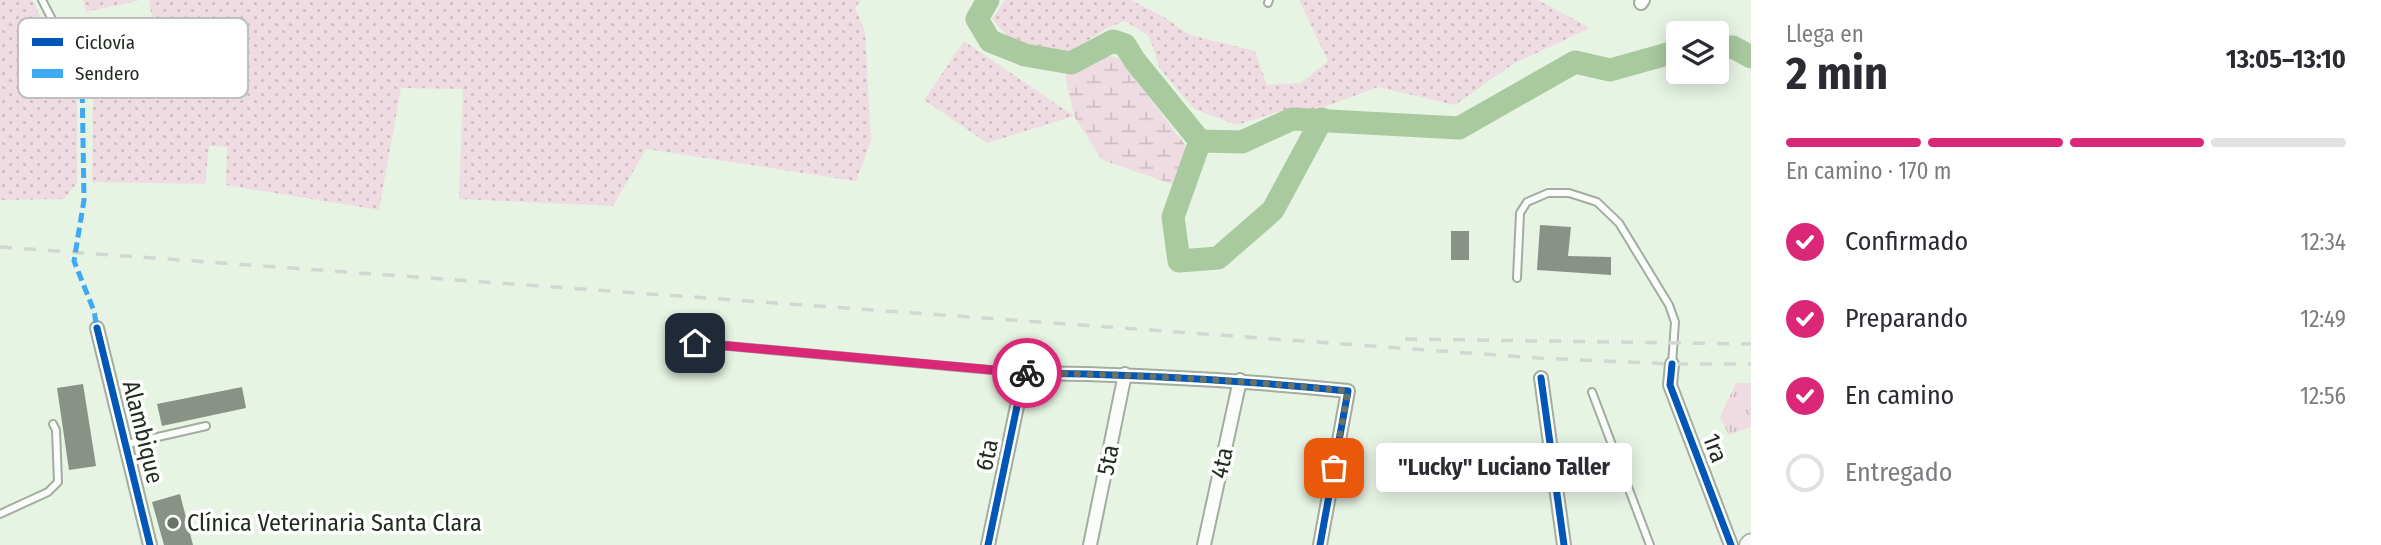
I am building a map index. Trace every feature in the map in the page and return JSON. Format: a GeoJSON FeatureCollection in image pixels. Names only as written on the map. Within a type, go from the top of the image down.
{"type":"FeatureCollection","features":[{"type":"Feature","properties":{"kind":"street","name":"Alambique"},"geometry":{"type":"LineString","coordinates":[[97,328],[150,545]]}},
{"type":"Feature","properties":{"kind":"street","name":"1ra"},"geometry":{"type":"LineString","coordinates":[[1672,364],[1670,385],[1731,545]]}},
{"type":"Feature","properties":{"kind":"street"},"geometry":{"type":"LineString","coordinates":[[1024,373],[1125,374],[1240,380],[1348,391],[1320,545]]}},
{"type":"Feature","properties":{"kind":"street","name":"6ta"},"geometry":{"type":"LineString","coordinates":[[988,545],[1024,373]]}},
{"type":"Feature","properties":{"kind":"street","name":"5ta"},"geometry":{"type":"LineString","coordinates":[[1090,545],[1125,374]]}},
{"type":"Feature","properties":{"kind":"street"},"geometry":{"type":"LineString","coordinates":[[1541,378],[1564,545]]}},
{"type":"Feature","properties":{"kind":"street","name":"4ta"},"geometry":{"type":"LineString","coordinates":[[1204,545],[1240,380]]}},
{"type":"Feature","properties":{"kind":"lane"},"geometry":{"type":"LineString","coordinates":[[42,0],[51,18]]}},
{"type":"Feature","properties":{"kind":"lane"},"geometry":{"type":"LineString","coordinates":[[1517,278],[1520,214],[1527,202],[1548,193],[1569,192],[1597,202],[1619,223],[1669,305],[1675,322],[1672,364]]}},
{"type":"Feature","properties":{"kind":"lane"},"geometry":{"type":"LineString","coordinates":[[695,343],[1024,373]]}},
{"type":"Feature","properties":{"kind":"lane"},"geometry":{"type":"LineString","coordinates":[[1592,392],[1650,545]]}},
{"type":"Feature","properties":{"kind":"lane"},"geometry":{"type":"LineString","coordinates":[[0,514],[48,492],[58,482],[57,442],[53,424]]}},
{"type":"Feature","properties":{"kind":"lane"},"geometry":{"type":"LineString","coordinates":[[127,444],[206,426]]}},
{"type":"Feature","properties":{"kind":"green space"},"geometry":{"type":"Polygon","coordinates":[[[0,0],[32,0],[42,18],[18,18],[18,98],[77,98],[77,183],[64,199],[0,200],[0,0]]]}},
{"type":"Feature","properties":{"kind":"green space"},"geometry":{"type":"Polygon","coordinates":[[[83,0],[141,0],[86,12],[83,0]]]}},
{"type":"Feature","properties":{"kind":"green space"},"geometry":{"type":"Polygon","coordinates":[[[149,0],[861,0],[855,8],[865,31],[871,141],[856,181],[646,149],[613,206],[459,199],[463,89],[401,88],[379,210],[226,185],[227,147],[209,146],[205,184],[92,182],[93,98],[248,98],[248,18],[152,18],[149,0]]]}},
{"type":"Feature","properties":{"kind":"green space"},"geometry":{"type":"Polygon","coordinates":[[[1005,0],[1131,0],[1164,17],[1190,35],[1255,51],[1267,85],[1301,83],[1328,61],[1299,0],[1538,0],[1590,28],[1513,64],[1455,105],[1378,87],[1316,110],[1283,110],[1237,125],[1194,109],[1160,69],[1149,36],[1125,21],[1109,27],[1071,51],[1038,49],[1009,38],[992,19],[1005,0]]]}},
{"type":"Feature","properties":{"kind":"green space"},"geometry":{"type":"Polygon","coordinates":[[[964,41],[1074,116],[987,143],[924,100],[964,41]]]}},
{"type":"Feature","properties":{"kind":"green space"},"geometry":{"type":"Polygon","coordinates":[[[1101,55],[1119,58],[1189,150],[1178,186],[1102,160],[1074,116],[1065,75],[1101,55]]]}},
{"type":"Feature","properties":{"kind":"green space"},"geometry":{"type":"Polygon","coordinates":[[[1736,383],[1751,383],[1751,427],[1729,435],[1720,417],[1736,383]]]}},
{"type":"Feature","properties":{"kind":"building"},"geometry":{"type":"Polygon","coordinates":[[[1540,225],[1571,227],[1568,256],[1611,257],[1611,275],[1537,270],[1540,225]]]}},
{"type":"Feature","properties":{"kind":"building"},"geometry":{"type":"Polygon","coordinates":[[[1451,231],[1469,231],[1469,260],[1451,260],[1451,231]]]}},
{"type":"Feature","properties":{"kind":"building"},"geometry":{"type":"Polygon","coordinates":[[[83,384],[96,466],[69,470],[57,388],[83,384]]]}},
{"type":"Feature","properties":{"kind":"building"},"geometry":{"type":"Polygon","coordinates":[[[242,387],[246,408],[162,426],[157,404],[242,387]]]}},
{"type":"Feature","properties":{"kind":"building","name":"Clínica Veterinaria Santa Clara"},"geometry":{"type":"Polygon","coordinates":[[[180,494],[193,545],[164,545],[152,502],[180,494]]]}},
{"type":"Feature","properties":{"kind":"waterway"},"geometry":{"type":"LineString","coordinates":[[988,0],[977,19],[990,41],[1025,55],[1071,63],[1113,41],[1125,45],[1200,141],[1242,142],[1292,119],[1459,128],[1575,62],[1610,70],[1666,54]]}},
{"type":"Feature","properties":{"kind":"waterway"},"geometry":{"type":"LineString","coordinates":[[1729,47],[1751,57]]}},
{"type":"Feature","properties":{"kind":"waterway"},"geometry":{"type":"LineString","coordinates":[[1200,141],[1173,217],[1179,261],[1218,258],[1273,210],[1322,119]]}},
{"type":"Feature","properties":{"kind":"railway"},"geometry":{"type":"LineString","coordinates":[[0,247],[1538,358],[1672,364],[1751,364]]}},
{"type":"Feature","properties":{"kind":"railway"},"geometry":{"type":"LineString","coordinates":[[1405,339],[1751,344]]}},
{"type":"Feature","properties":{"kind":"marked path"},"geometry":{"type":"LineString","coordinates":[[82,98],[84,200],[74,261],[94,311],[97,328]]}},
{"type":"Feature","properties":{"kind":"cycle path"},"geometry":{"type":"LineString","coordinates":[[97,328],[150,545]]}},
{"type":"Feature","properties":{"kind":"cycle path"},"geometry":{"type":"LineString","coordinates":[[1672,364],[1670,385],[1731,545]]}},
{"type":"Feature","properties":{"kind":"cycle path"},"geometry":{"type":"LineString","coordinates":[[988,545],[1024,373],[1186,378],[1348,391],[1320,545]]}},
{"type":"Feature","properties":{"kind":"cycle path"},"geometry":{"type":"LineString","coordinates":[[1541,378],[1564,545]]}},
{"type":"Feature","properties":{"kind":"way so far"},"geometry":{"type":"LineString","coordinates":[[1027,373],[1125,374],[1240,380],[1348,391],[1334,468]]}},
{"type":"Feature","properties":{"kind":"place","name":"\"Lucky\" Luciano Taller"},"geometry":{"type":"Point","coordinates":[1334,468]}},
{"type":"Feature","properties":{"kind":"place","name":"Clínica Veterinaria Santa Clara"},"geometry":{"type":"Point","coordinates":[173,523]}},
{"type":"Feature","properties":{"kind":"route"},"geometry":{"type":"LineString","coordinates":[[695,343],[1027,373]]}}]}
